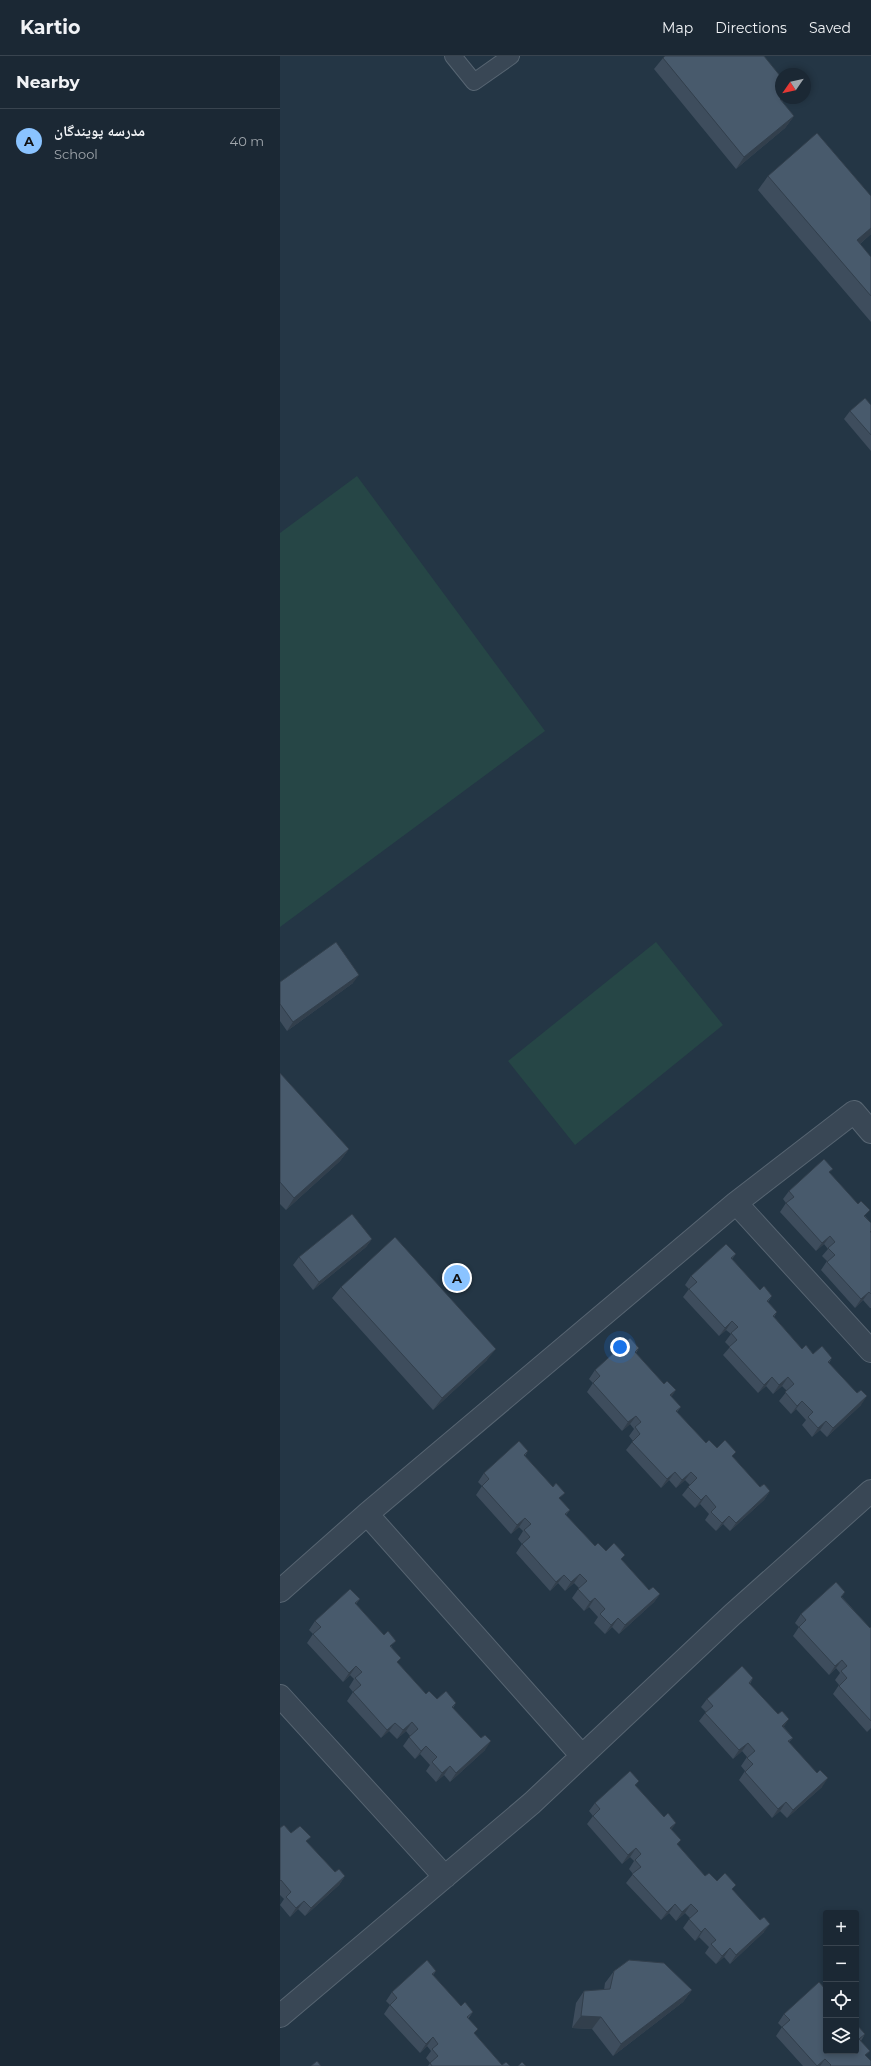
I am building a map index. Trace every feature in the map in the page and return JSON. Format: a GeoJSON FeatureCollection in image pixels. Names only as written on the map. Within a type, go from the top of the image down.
{"type":"FeatureCollection","features":[{"type":"Feature","properties":{"kind":"street"},"geometry":{"type":"LineString","coordinates":[[280,1591],[367,1514],[736,1203],[854,1112],[871,1132]]}},
{"type":"Feature","properties":{"kind":"street"},"geometry":{"type":"LineString","coordinates":[[736,1203],[871,1351]]}},
{"type":"Feature","properties":{"kind":"street"},"geometry":{"type":"LineString","coordinates":[[280,2016],[532,1803],[732,1615],[871,1491]]}},
{"type":"Feature","properties":{"kind":"street"},"geometry":{"type":"LineString","coordinates":[[367,1514],[582,1756]]}},
{"type":"Feature","properties":{"kind":"street"},"geometry":{"type":"LineString","coordinates":[[280,1696],[445,1877]]}},
{"type":"Feature","properties":{"kind":"lane"},"geometry":{"type":"LineString","coordinates":[[453,56],[474,82],[511,56]]}},
{"type":"Feature","properties":{"kind":"green space"},"geometry":{"type":"Polygon","coordinates":[[[357,476],[545,731],[280,927],[280,533],[357,476]]]}},
{"type":"Feature","properties":{"kind":"green space"},"geometry":{"type":"Polygon","coordinates":[[[656,942],[723,1025],[575,1145],[508,1061],[656,942]]]}},
{"type":"Feature","properties":{"kind":"building"},"geometry":{"type":"Polygon","coordinates":[[[665,56],[764,56],[775,70],[775,104],[784,104],[794,116],[744,157],[663,58],[665,56]]]}},
{"type":"Feature","properties":{"kind":"building"},"geometry":{"type":"Polygon","coordinates":[[[817,133],[871,196],[871,228],[857,240],[871,257],[871,296],[768,176],[817,133]]]}},
{"type":"Feature","properties":{"kind":"building"},"geometry":{"type":"Polygon","coordinates":[[[865,398],[871,405],[871,435],[850,411],[865,398]]]}},
{"type":"Feature","properties":{"kind":"building"},"geometry":{"type":"Polygon","coordinates":[[[336,942],[359,975],[293,1022],[280,1004],[280,982],[336,942]]]}},
{"type":"Feature","properties":{"kind":"building"},"geometry":{"type":"Polygon","coordinates":[[[280,1073],[349,1149],[294,1198],[280,1182],[280,1073]]]}},
{"type":"Feature","properties":{"kind":"building"},"geometry":{"type":"Polygon","coordinates":[[[824,1159],[833,1169],[829,1172],[858,1204],[861,1201],[870,1210],[864,1216],[871,1223],[871,1294],[869,1292],[861,1299],[827,1262],[835,1255],[828,1248],[835,1242],[830,1236],[822,1243],[786,1203],[794,1197],[789,1191],[824,1159]]]}},
{"type":"Feature","properties":{"kind":"building"},"geometry":{"type":"Polygon","coordinates":[[[352,1214],[372,1239],[319,1282],[299,1257],[352,1214]]]}},
{"type":"Feature","properties":{"kind":"building"},"geometry":{"type":"Polygon","coordinates":[[[395,1237],[496,1349],[442,1398],[341,1287],[395,1237]]]}},
{"type":"Feature","properties":{"kind":"building"},"geometry":{"type":"Polygon","coordinates":[[[726,1244],[736,1254],[731,1258],[760,1290],[764,1286],[772,1296],[767,1301],[777,1312],[773,1316],[802,1349],[806,1345],[813,1354],[822,1346],[832,1358],[828,1362],[857,1393],[861,1390],[867,1396],[833,1428],[826,1421],[818,1428],[808,1417],[813,1412],[802,1401],[797,1406],[785,1392],[794,1384],[788,1377],[779,1385],[772,1377],[764,1385],[729,1347],[737,1340],[731,1333],[738,1327],[732,1321],[725,1328],[689,1289],[697,1282],[691,1276],[726,1244]]]}},
{"type":"Feature","properties":{"kind":"building"},"geometry":{"type":"Polygon","coordinates":[[[630,1338],[639,1348],[635,1352],[664,1384],[667,1381],[676,1390],[670,1395],[681,1407],[676,1411],[706,1443],[709,1440],[717,1448],[725,1440],[736,1452],[732,1456],[760,1487],[764,1484],[770,1491],[736,1523],[729,1516],[722,1523],[711,1512],[716,1507],[706,1495],[701,1500],[688,1487],[697,1478],[691,1472],[682,1480],[675,1472],[667,1479],[632,1442],[640,1434],[635,1427],[641,1422],[636,1416],[628,1422],[593,1383],[600,1376],[595,1370],[630,1338]]]}},
{"type":"Feature","properties":{"kind":"building"},"geometry":{"type":"Polygon","coordinates":[[[519,1441],[528,1451],[524,1455],[553,1487],[556,1483],[565,1493],[559,1498],[570,1510],[565,1514],[595,1546],[598,1543],[606,1551],[614,1543],[625,1555],[621,1559],[649,1590],[653,1587],[660,1594],[625,1625],[618,1618],[611,1625],[600,1614],[605,1609],[595,1598],[590,1602],[578,1589],[587,1581],[580,1574],[571,1582],[564,1575],[556,1582],[522,1544],[530,1537],[524,1530],[531,1524],[525,1518],[517,1525],[482,1486],[489,1479],[484,1473],[519,1441]]]}},
{"type":"Feature","properties":{"kind":"building"},"geometry":{"type":"Polygon","coordinates":[[[836,1582],[845,1592],[841,1597],[870,1628],[871,1627],[871,1721],[839,1686],[847,1678],[841,1671],[847,1666],[842,1660],[835,1666],[799,1627],[806,1620],[801,1614],[836,1582]]]}},
{"type":"Feature","properties":{"kind":"building"},"geometry":{"type":"Polygon","coordinates":[[[350,1589],[360,1599],[355,1603],[384,1635],[388,1631],[396,1641],[390,1646],[401,1658],[397,1662],[426,1694],[429,1691],[437,1699],[446,1691],[456,1703],[452,1707],[481,1738],[485,1735],[491,1741],[456,1773],[450,1766],[442,1773],[432,1762],[437,1757],[426,1746],[421,1751],[409,1737],[418,1729],[412,1722],[403,1730],[395,1723],[387,1730],[353,1692],[361,1685],[355,1678],[362,1672],[356,1666],[349,1673],[313,1634],[321,1627],[315,1621],[350,1589]]]}},
{"type":"Feature","properties":{"kind":"building"},"geometry":{"type":"Polygon","coordinates":[[[742,1666],[753,1678],[749,1683],[778,1714],[782,1711],[789,1719],[782,1726],[793,1738],[788,1741],[817,1773],[820,1770],[828,1778],[793,1810],[786,1802],[778,1809],[745,1772],[753,1764],[747,1758],[755,1751],[748,1743],[739,1750],[705,1713],[713,1706],[707,1699],[742,1666]]]}},
{"type":"Feature","properties":{"kind":"building"},"geometry":{"type":"Polygon","coordinates":[[[630,1771],[639,1781],[635,1785],[664,1817],[668,1813],[676,1823],[670,1828],[681,1840],[677,1844],[705,1876],[709,1873],[717,1881],[725,1873],[736,1885],[732,1889],[760,1920],[764,1917],[770,1924],[736,1955],[730,1948],[722,1956],[711,1944],[716,1940],[705,1928],[701,1932],[689,1919],[698,1911],[691,1904],[682,1912],[675,1904],[667,1912],[632,1874],[641,1867],[635,1860],[641,1854],[636,1848],[628,1855],[593,1816],[600,1809],[595,1803],[630,1771]]]}},
{"type":"Feature","properties":{"kind":"building"},"geometry":{"type":"Polygon","coordinates":[[[284,1825],[291,1833],[300,1826],[311,1837],[306,1841],[335,1872],[339,1869],[345,1876],[311,1908],[304,1901],[296,1908],[286,1897],[291,1892],[281,1880],[280,1881],[280,1828],[284,1825]]]}},
{"type":"Feature","properties":{"kind":"building"},"geometry":{"type":"Polygon","coordinates":[[[427,1960],[436,1971],[432,1974],[461,2006],[465,2002],[473,2012],[467,2017],[478,2029],[474,2033],[502,2065],[506,2062],[510,2066],[432,2066],[430,2063],[438,2056],[432,2049],[438,2044],[433,2037],[426,2044],[390,2005],[397,1998],[392,1992],[427,1960]]]}},
{"type":"Feature","properties":{"kind":"building"},"geometry":{"type":"Polygon","coordinates":[[[629,1960],[664,1963],[692,1990],[621,2044],[601,2017],[581,2016],[584,1991],[610,1989],[614,1971],[629,1960]]]}},
{"type":"Feature","properties":{"kind":"building"},"geometry":{"type":"Polygon","coordinates":[[[819,1982],[823,1987],[823,2054],[859,2054],[859,2039],[870,2051],[865,2055],[871,2061],[871,2066],[830,2066],[831,2065],[825,2059],[817,2066],[782,2027],[790,2020],[784,2014],[819,1982]]]}},
{"type":"Feature","properties":{"kind":"building"},"geometry":{"type":"Polygon","coordinates":[[[859,2027],[865,2034],[859,2039],[859,2027]]]}},
{"type":"Feature","properties":{"kind":"building"},"geometry":{"type":"Polygon","coordinates":[[[317,2061],[321,2066],[311,2066],[317,2061]]]}},
{"type":"Feature","properties":{"kind":"building"},"geometry":{"type":"Polygon","coordinates":[[[522,2062],[526,2066],[518,2066],[522,2062]]]}},
{"type":"Feature","properties":{"kind":"place","name":"مدرسه پویندگان"},"geometry":{"type":"Point","coordinates":[457,1278]}}]}
